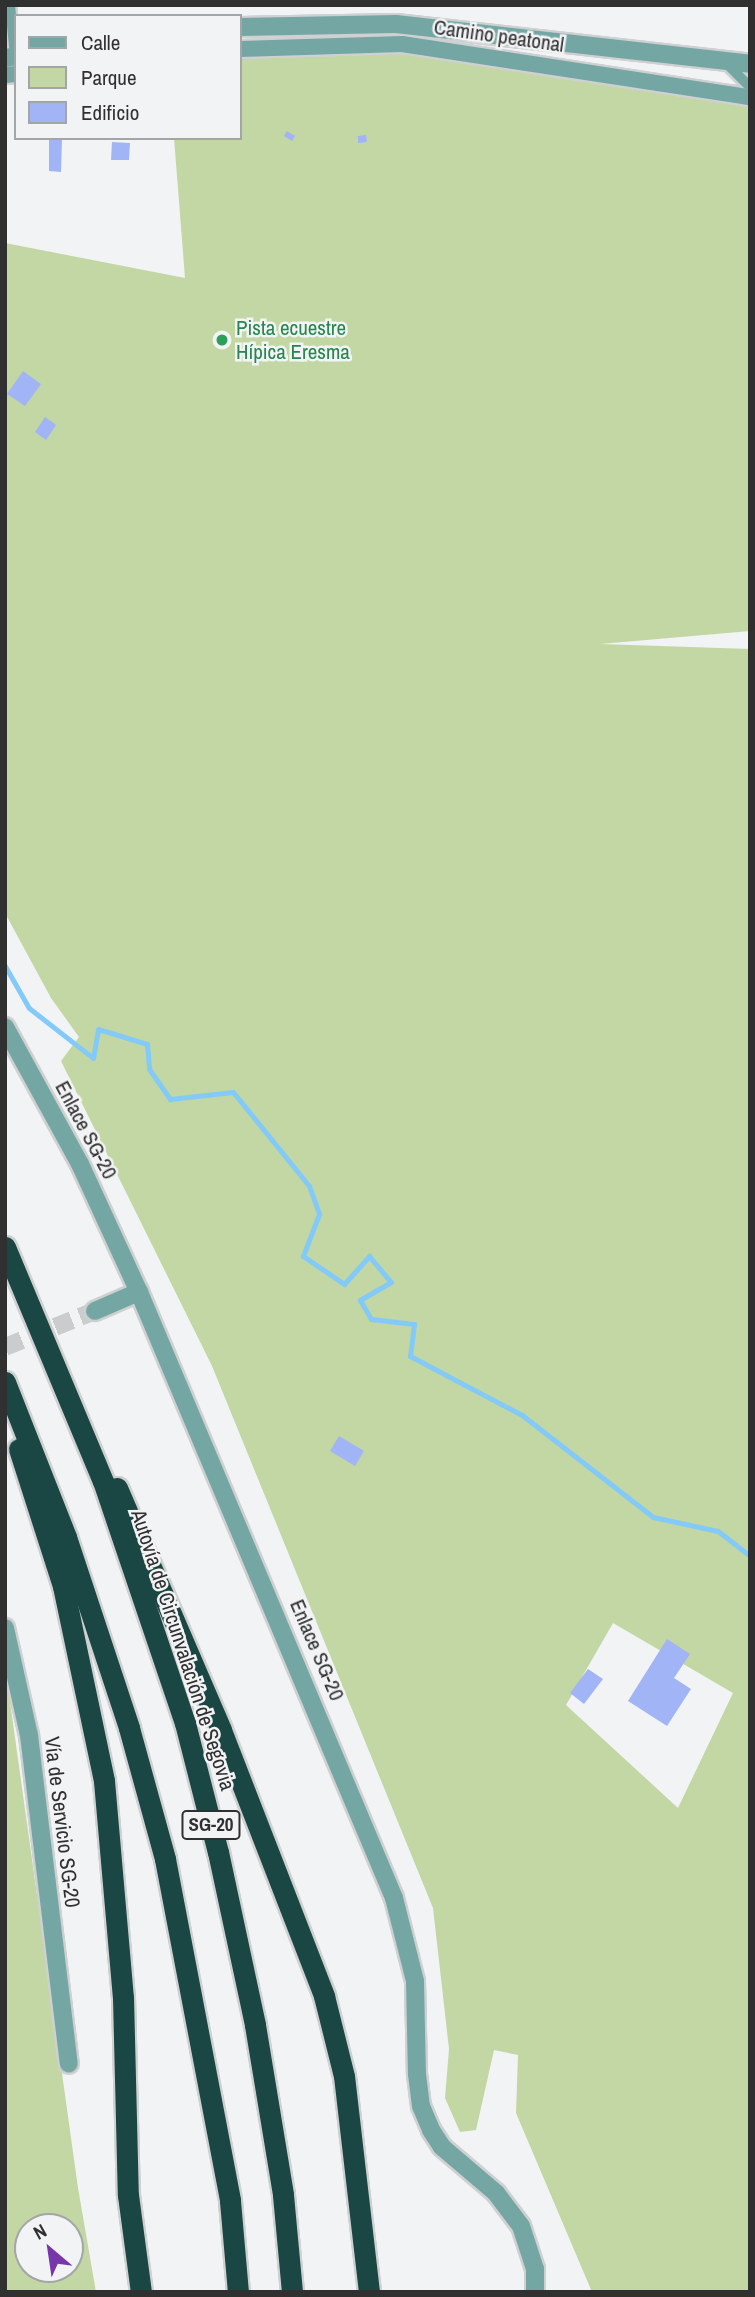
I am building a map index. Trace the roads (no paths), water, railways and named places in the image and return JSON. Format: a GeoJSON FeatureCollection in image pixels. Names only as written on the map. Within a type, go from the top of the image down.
{"type":"FeatureCollection","features":[{"type":"Feature","properties":{"kind":"highway","name":"Autovía de Circunvalación de Segovia"},"geometry":{"type":"LineString","coordinates":[[5,1247],[62,1376],[161,1650],[218,1852],[255,2025],[283,2195],[292,2292]]}},
{"type":"Feature","properties":{"kind":"highway"},"geometry":{"type":"LineString","coordinates":[[62,1376],[141,1535],[324,1996],[344,2076],[369,2292]]}},
{"type":"Feature","properties":{"kind":"highway","name":"SG-20"},"geometry":{"type":"LineString","coordinates":[[5,1382],[66,1537],[130,1728],[165,1859],[230,2201],[238,2292]]}},
{"type":"Feature","properties":{"kind":"highway"},"geometry":{"type":"LineString","coordinates":[[5,1388],[21,1459],[63,1586],[104,1781],[123,1997],[128,2195],[141,2292]]}},
{"type":"Feature","properties":{"kind":"street"},"geometry":{"type":"LineString","coordinates":[[242,27],[396,24],[750,64]]}},
{"type":"Feature","properties":{"kind":"street","name":"Camino peatonal"},"geometry":{"type":"LineString","coordinates":[[242,49],[402,44],[750,97]]}},
{"type":"Feature","properties":{"kind":"street"},"geometry":{"type":"LineString","coordinates":[[5,75],[13,61]]}},
{"type":"Feature","properties":{"kind":"street","name":"Enlace SG-20"},"geometry":{"type":"LineString","coordinates":[[5,1027],[80,1164],[139,1292],[394,1898],[415,1981],[421,2106],[442,2147],[496,2193],[521,2226],[534,2269],[535,2292]]}},
{"type":"Feature","properties":{"kind":"street"},"geometry":{"type":"LineString","coordinates":[[95,1311],[139,1292]]}},
{"type":"Feature","properties":{"kind":"street","name":"Vía de Servicio SG-20"},"geometry":{"type":"LineString","coordinates":[[5,1628],[29,1735],[69,2064]]}},
{"type":"Feature","properties":{"kind":"lane"},"geometry":{"type":"LineString","coordinates":[[10,5],[13,61]]}},
{"type":"Feature","properties":{"kind":"lane"},"geometry":{"type":"LineString","coordinates":[[726,63],[750,87]]}},
{"type":"Feature","properties":{"kind":"waterway"},"geometry":{"type":"LineString","coordinates":[[5,966],[29,1008],[93,1058],[98,1029],[147,1044],[149,1069],[170,1099],[233,1092],[309,1186],[319,1214],[303,1256],[344,1284],[369,1256],[391,1282],[360,1300],[371,1319],[414,1324],[410,1356],[522,1415],[653,1517],[718,1531],[750,1556]]}},
{"type":"Feature","properties":{"kind":"tunnel"},"geometry":{"type":"LineString","coordinates":[[5,1347],[95,1311]]}},
{"type":"Feature","properties":{"kind":"place","name":"Pista ecuestre Hípica Eresma"},"geometry":{"type":"Point","coordinates":[222,340]}}]}
